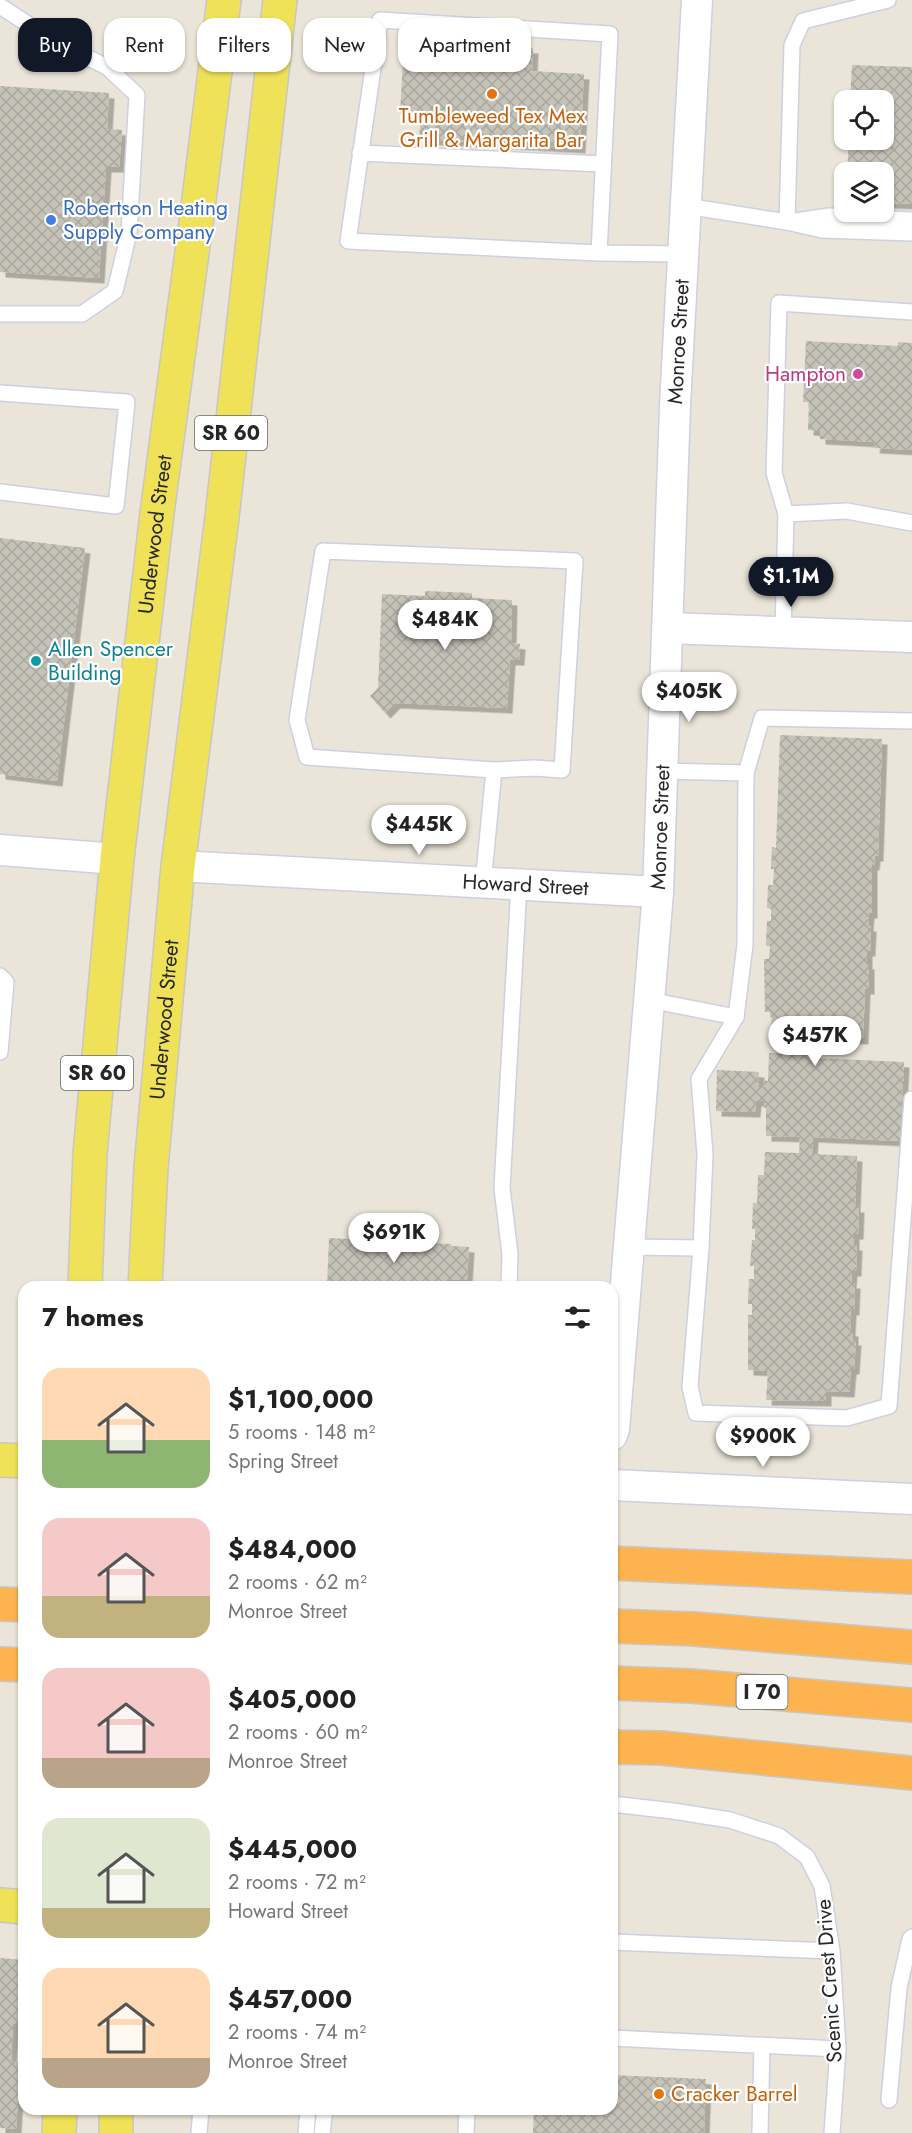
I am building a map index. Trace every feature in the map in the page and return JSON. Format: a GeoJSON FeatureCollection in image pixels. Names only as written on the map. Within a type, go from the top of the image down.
{"type":"FeatureCollection","features":[{"type":"Feature","properties":{"kind":"highway"},"geometry":{"type":"LineString","coordinates":[[618,1563],[912,1577]]}},
{"type":"Feature","properties":{"kind":"highway"},"geometry":{"type":"LineString","coordinates":[[0,1604],[18,1605]]}},
{"type":"Feature","properties":{"kind":"highway"},"geometry":{"type":"LineString","coordinates":[[618,1626],[694,1629],[912,1647]]}},
{"type":"Feature","properties":{"kind":"highway"},"geometry":{"type":"LineString","coordinates":[[0,1664],[18,1665]]}},
{"type":"Feature","properties":{"kind":"highway","name":"I 70"},"geometry":{"type":"LineString","coordinates":[[618,1683],[691,1686],[912,1706]]}},
{"type":"Feature","properties":{"kind":"highway"},"geometry":{"type":"LineString","coordinates":[[618,1747],[661,1748],[912,1773]]}},
{"type":"Feature","properties":{"kind":"main road","name":"Underwood Street"},"geometry":{"type":"LineString","coordinates":[[85,1281],[90,1154],[117,859],[157,513],[189,282],[224,0]]}},
{"type":"Feature","properties":{"kind":"main road","name":"Underwood Street"},"geometry":{"type":"LineString","coordinates":[[145,1281],[152,1156],[178,866],[222,517],[280,0]]}},
{"type":"Feature","properties":{"kind":"main road"},"geometry":{"type":"LineString","coordinates":[[0,1460],[18,1461]]}},
{"type":"Feature","properties":{"kind":"main road"},"geometry":{"type":"LineString","coordinates":[[0,1905],[18,1906]]}},
{"type":"Feature","properties":{"kind":"main road"},"geometry":{"type":"LineString","coordinates":[[59,2133],[60,2115]]}},
{"type":"Feature","properties":{"kind":"main road"},"geometry":{"type":"LineString","coordinates":[[116,2115],[116,2133]]}},
{"type":"Feature","properties":{"kind":"street","name":"Monroe Street"},"geometry":{"type":"LineString","coordinates":[[618,1377],[658,892],[675,405],[697,0]]}},
{"type":"Feature","properties":{"kind":"street"},"geometry":{"type":"LineString","coordinates":[[668,628],[912,637]]}},
{"type":"Feature","properties":{"kind":"street"},"geometry":{"type":"LineString","coordinates":[[0,850],[117,859]]}},
{"type":"Feature","properties":{"kind":"street","name":"Howard Street"},"geometry":{"type":"LineString","coordinates":[[178,866],[658,892]]}},
{"type":"Feature","properties":{"kind":"street"},"geometry":{"type":"LineString","coordinates":[[618,1485],[912,1499]]}},
{"type":"Feature","properties":{"kind":"lane"},"geometry":{"type":"LineString","coordinates":[[787,222],[792,45],[803,21],[888,0]]}},
{"type":"Feature","properties":{"kind":"lane"},"geometry":{"type":"LineString","coordinates":[[0,6],[52,40],[107,67],[137,95],[129,233],[115,291],[82,314],[0,314]]}},
{"type":"Feature","properties":{"kind":"lane"},"geometry":{"type":"LineString","coordinates":[[599,253],[610,34],[380,20],[348,241],[599,253],[684,254]]}},
{"type":"Feature","properties":{"kind":"lane"},"geometry":{"type":"LineString","coordinates":[[360,153],[603,164]]}},
{"type":"Feature","properties":{"kind":"lane"},"geometry":{"type":"LineString","coordinates":[[686,206],[822,230],[912,233]]}},
{"type":"Feature","properties":{"kind":"lane"},"geometry":{"type":"LineString","coordinates":[[787,222],[829,216],[912,220]]}},
{"type":"Feature","properties":{"kind":"lane"},"geometry":{"type":"LineString","coordinates":[[783,632],[786,514],[774,472],[779,303],[912,312]]}},
{"type":"Feature","properties":{"kind":"lane"},"geometry":{"type":"LineString","coordinates":[[0,393],[127,402],[116,506],[0,492]]}},
{"type":"Feature","properties":{"kind":"lane"},"geometry":{"type":"LineString","coordinates":[[786,514],[847,511],[912,523]]}},
{"type":"Feature","properties":{"kind":"lane"},"geometry":{"type":"LineString","coordinates":[[323,552],[574,561],[562,770],[534,768],[494,770],[307,757],[297,720],[323,552]]}},
{"type":"Feature","properties":{"kind":"lane"},"geometry":{"type":"LineString","coordinates":[[912,721],[762,718],[746,773],[745,945],[736,1017],[699,1079],[705,1154],[701,1248],[690,1387],[696,1413],[847,1418],[889,1406],[912,1099]]}},
{"type":"Feature","properties":{"kind":"lane"},"geometry":{"type":"LineString","coordinates":[[483,884],[494,770]]}},
{"type":"Feature","properties":{"kind":"lane"},"geometry":{"type":"LineString","coordinates":[[663,771],[746,773]]}},
{"type":"Feature","properties":{"kind":"lane"},"geometry":{"type":"LineString","coordinates":[[508,1281],[510,1254],[502,1188],[519,885]]}},
{"type":"Feature","properties":{"kind":"lane"},"geometry":{"type":"LineString","coordinates":[[0,976],[6,982],[0,1052]]}},
{"type":"Feature","properties":{"kind":"lane"},"geometry":{"type":"LineString","coordinates":[[649,1000],[736,1017]]}},
{"type":"Feature","properties":{"kind":"lane"},"geometry":{"type":"LineString","coordinates":[[628,1247],[701,1248]]}},
{"type":"Feature","properties":{"kind":"lane","name":"Scenic Crest Drive"},"geometry":{"type":"LineString","coordinates":[[618,1805],[730,1820],[778,1836],[807,1857],[822,1886],[832,1951],[838,2049],[832,2133]]}},
{"type":"Feature","properties":{"kind":"lane"},"geometry":{"type":"LineString","coordinates":[[889,2100],[899,1988],[912,1937]]}},
{"type":"Feature","properties":{"kind":"lane"},"geometry":{"type":"LineString","coordinates":[[618,1942],[832,1951]]}},
{"type":"Feature","properties":{"kind":"lane"},"geometry":{"type":"LineString","coordinates":[[618,2038],[838,2049]]}},
{"type":"Feature","properties":{"kind":"lane"},"geometry":{"type":"LineString","coordinates":[[760,2133],[762,2045]]}},
{"type":"Feature","properties":{"kind":"lane"},"geometry":{"type":"LineString","coordinates":[[200,2133],[201,2115]]}},
{"type":"Feature","properties":{"kind":"lane"},"geometry":{"type":"LineString","coordinates":[[306,2133],[308,2115]]}},
{"type":"Feature","properties":{"kind":"lane"},"geometry":{"type":"LineString","coordinates":[[322,2133],[324,2115]]}},
{"type":"Feature","properties":{"kind":"lane"},"geometry":{"type":"LineString","coordinates":[[466,2133],[467,2115]]}},
{"type":"Feature","properties":{"kind":"building","name":"Tumbleweed Tex Mex Grill & Margarita Bar"},"geometry":{"type":"Polygon","coordinates":[[[531,48],[533,48],[532,71],[584,74],[580,148],[419,139],[421,115],[400,114],[402,72],[531,72],[531,48]]]}},
{"type":"Feature","properties":{"kind":"building"},"geometry":{"type":"Polygon","coordinates":[[[852,65],[912,67],[912,204],[894,203],[894,162],[848,162],[848,150],[894,150],[894,90],[851,90],[852,65]]]}},
{"type":"Feature","properties":{"kind":"building","name":"Robertson Heating Supply Company"},"geometry":{"type":"Polygon","coordinates":[[[0,86],[109,93],[107,129],[122,130],[119,167],[106,167],[99,278],[0,272],[0,86]]]}},
{"type":"Feature","properties":{"kind":"building","name":"Hampton"},"geometry":{"type":"Polygon","coordinates":[[[806,341],[898,346],[898,342],[912,343],[912,450],[874,448],[875,442],[820,439],[820,431],[808,430],[809,402],[803,402],[806,341]]]}},
{"type":"Feature","properties":{"kind":"building","name":"Allen Spencer Building"},"geometry":{"type":"Polygon","coordinates":[[[0,538],[85,548],[57,781],[0,774],[0,538]]]}},
{"type":"Feature","properties":{"kind":"building"},"geometry":{"type":"Polygon","coordinates":[[[425,591],[472,593],[472,598],[512,600],[511,643],[520,644],[519,660],[510,660],[507,708],[395,703],[385,713],[370,696],[378,688],[382,594],[425,596],[425,591]]]}},
{"type":"Feature","properties":{"kind":"building"},"geometry":{"type":"Polygon","coordinates":[[[780,735],[882,739],[878,856],[875,856],[874,865],[872,865],[872,913],[869,913],[868,926],[871,926],[870,951],[867,951],[869,989],[865,989],[863,1039],[816,1037],[815,1058],[904,1062],[900,1141],[813,1137],[812,1154],[857,1156],[855,1207],[859,1207],[858,1234],[854,1234],[854,1245],[857,1245],[856,1271],[852,1271],[851,1283],[855,1283],[854,1310],[851,1310],[850,1331],[853,1331],[853,1340],[856,1340],[854,1369],[851,1369],[849,1392],[826,1391],[826,1401],[766,1400],[768,1371],[748,1370],[748,1315],[752,1315],[752,1304],[748,1304],[749,1279],[754,1279],[754,1266],[750,1266],[752,1240],[755,1240],[755,1229],[752,1229],[753,1203],[757,1203],[758,1175],[764,1175],[765,1152],[799,1153],[800,1137],[766,1136],[764,1101],[756,1101],[755,1112],[716,1111],[717,1070],[759,1072],[758,1087],[764,1087],[764,1080],[768,1081],[769,1053],[804,1054],[805,1039],[771,1038],[772,1012],[765,1012],[764,959],[769,959],[770,946],[766,946],[767,921],[771,921],[771,909],[767,908],[768,885],[773,885],[772,847],[776,848],[780,735]]]}},
{"type":"Feature","properties":{"kind":"building"},"geometry":{"type":"Polygon","coordinates":[[[329,1238],[451,1244],[451,1246],[469,1247],[467,1280],[327,1281],[329,1238]]]}},
{"type":"Feature","properties":{"kind":"building"},"geometry":{"type":"Polygon","coordinates":[[[0,1958],[18,1960],[18,2024],[13,2024],[11,2061],[18,2062],[18,2096],[16,2129],[0,2128],[0,1958]]]}},
{"type":"Feature","properties":{"kind":"building","name":"Cracker Barrel"},"geometry":{"type":"Polygon","coordinates":[[[618,2075],[706,2079],[704,2133],[533,2133],[534,2115],[618,2115],[618,2075]]]}},
{"type":"Feature","properties":{"kind":"place","name":"Tumbleweed Tex Mex Grill & Margarita Bar"},"geometry":{"type":"Point","coordinates":[492,94]}},
{"type":"Feature","properties":{"kind":"place","name":"Robertson Heating Supply Company"},"geometry":{"type":"Point","coordinates":[51,220]}},
{"type":"Feature","properties":{"kind":"place","name":"Hampton"},"geometry":{"type":"Point","coordinates":[858,374]}},
{"type":"Feature","properties":{"kind":"place","name":"Allen Spencer Building"},"geometry":{"type":"Point","coordinates":[36,661]}},
{"type":"Feature","properties":{"kind":"place","name":"Cracker Barrel"},"geometry":{"type":"Point","coordinates":[659,2094]}}]}
